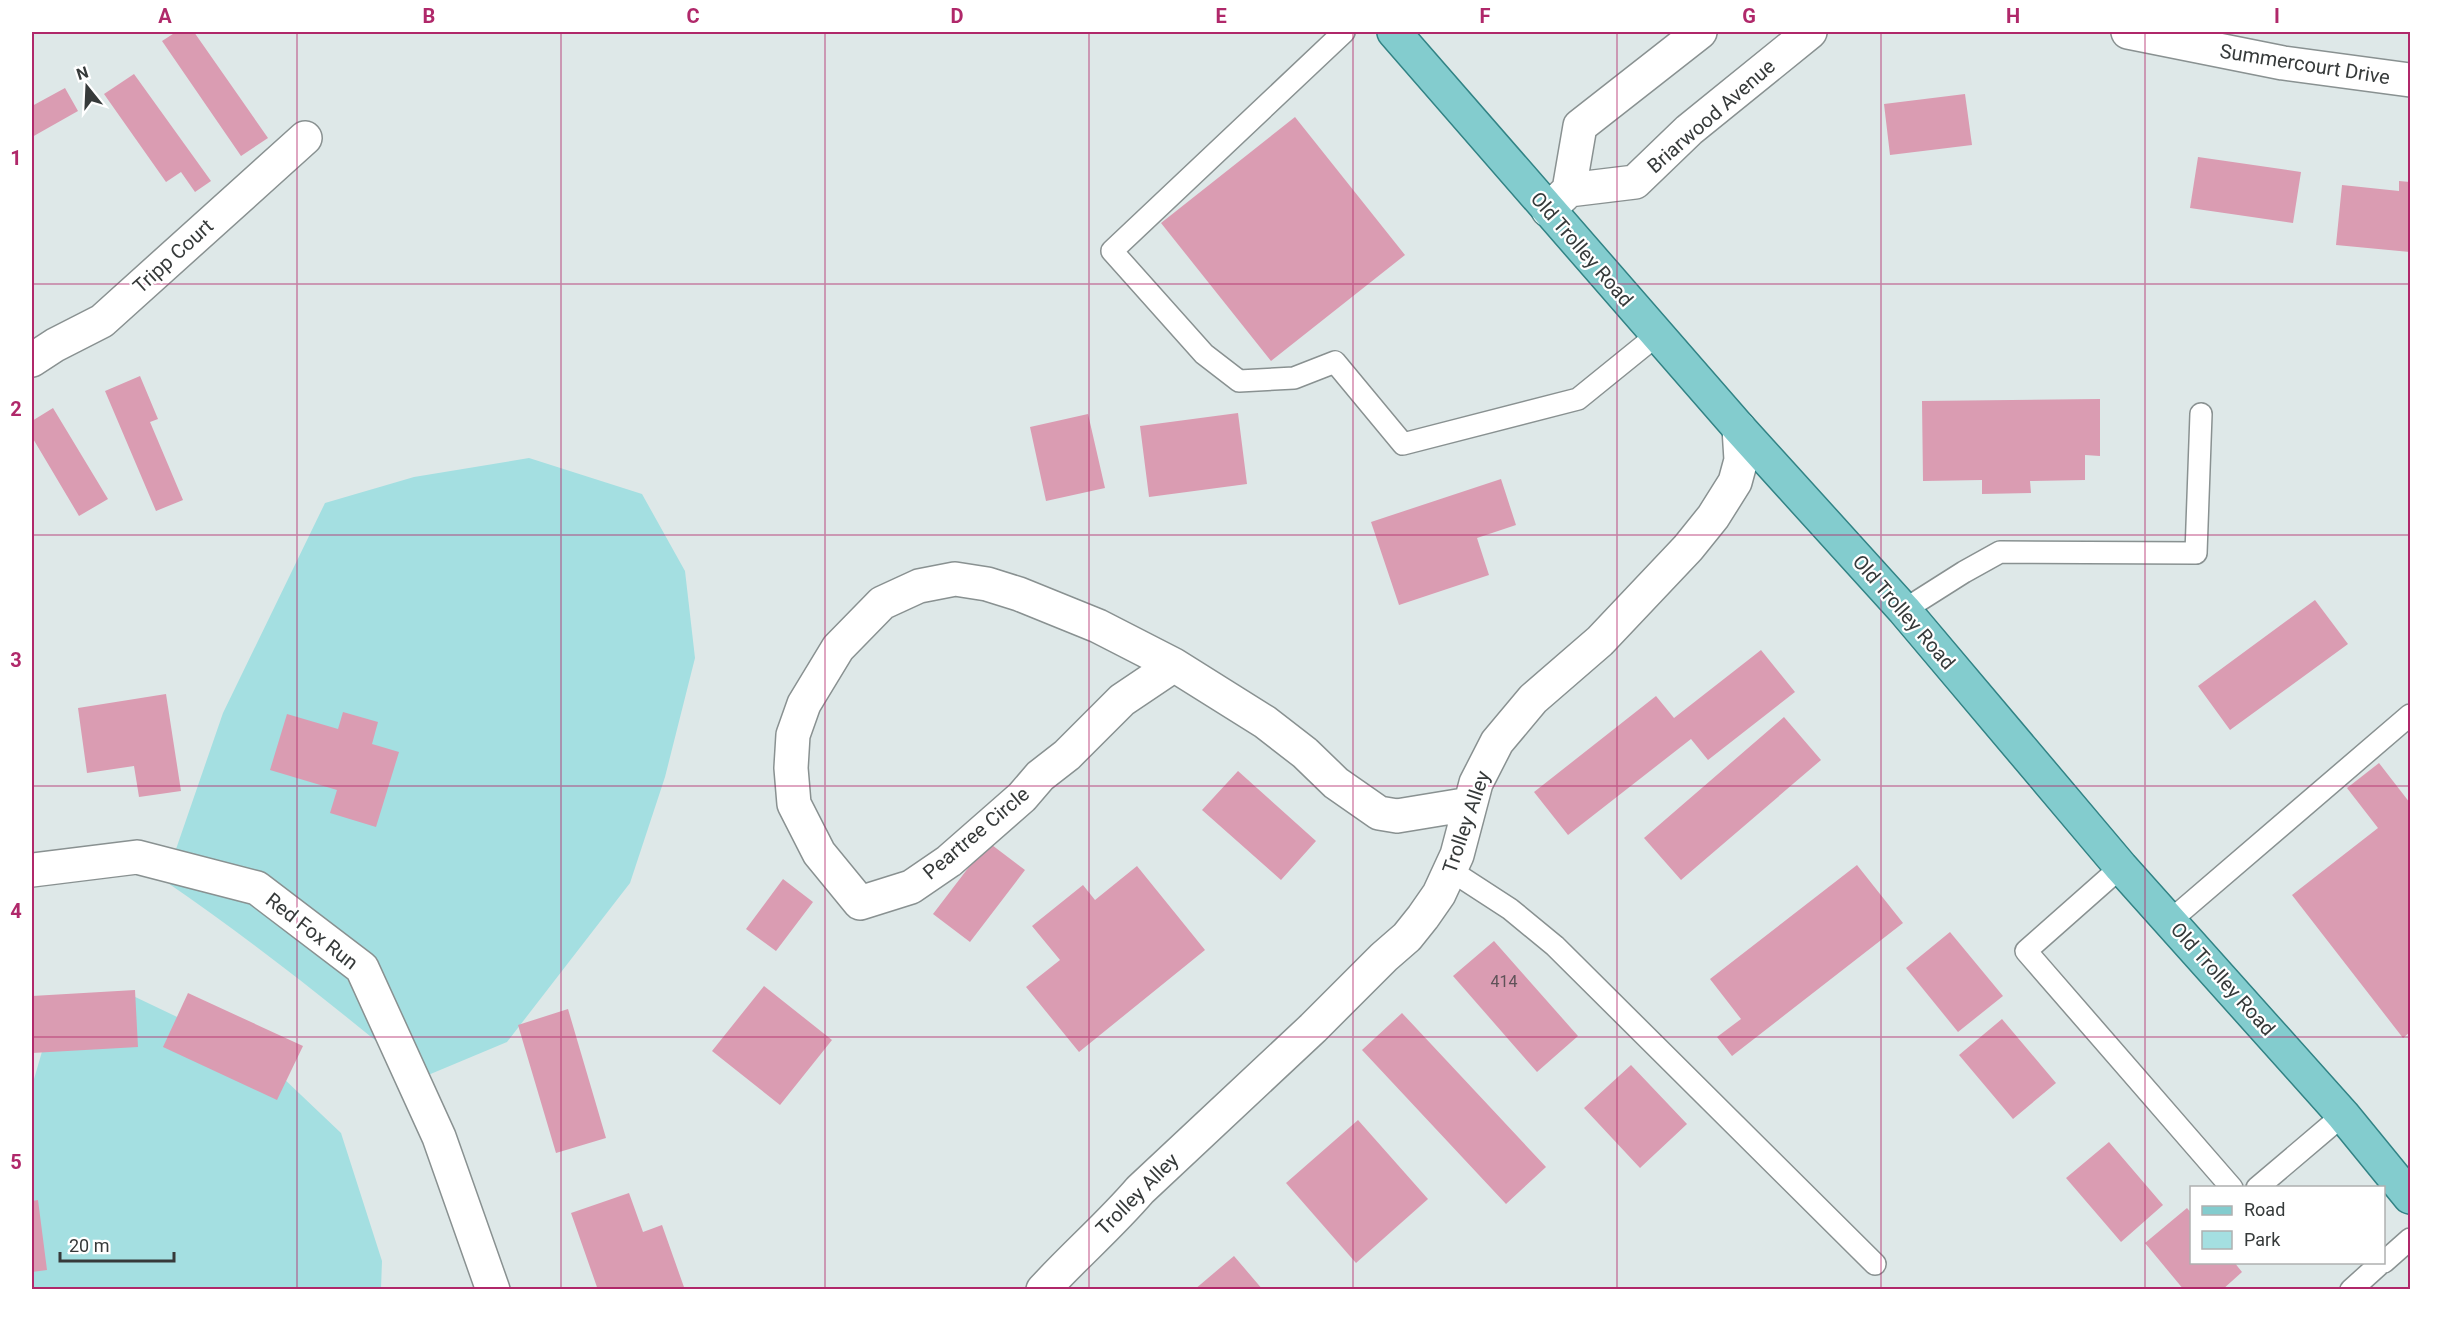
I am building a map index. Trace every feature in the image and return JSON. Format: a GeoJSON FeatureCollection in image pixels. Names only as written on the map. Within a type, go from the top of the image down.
{"type":"FeatureCollection","features":[{"type":"Feature","properties":{"kind":"main road","name":"Old Trolley Road"},"geometry":{"type":"LineString","coordinates":[[1394,32],[1558,200],[1657,335],[1904,610],[2121,867],[2343,1114],[2410,1197]]}},
{"type":"Feature","properties":{"kind":"street"},"geometry":{"type":"LineString","coordinates":[[1558,200],[1580,126],[1700,32]]}},
{"type":"Feature","properties":{"kind":"street","name":"Briarwood Avenue"},"geometry":{"type":"LineString","coordinates":[[1558,200],[1635,182],[1689,130],[1810,32]]}},
{"type":"Feature","properties":{"kind":"street","name":"Summercourt Drive"},"geometry":{"type":"LineString","coordinates":[[2128,32],[2283,63],[2410,80]]}},
{"type":"Feature","properties":{"kind":"street","name":"Tripp Court"},"geometry":{"type":"LineString","coordinates":[[32,360],[55,345],[102,321],[305,138]]}},
{"type":"Feature","properties":{"kind":"street","name":"Trolley Alley"},"geometry":{"type":"LineString","coordinates":[[1043,1290],[1140,1190],[1407,937],[1439,894],[1456,855],[1476,783],[1497,741],[1533,699],[1600,641],[1688,548],[1713,517],[1735,482],[1741,460],[1739,428]]}},
{"type":"Feature","properties":{"kind":"street","name":"Peartree Circle"},"geometry":{"type":"LineString","coordinates":[[1174,664],[1122,699],[1067,755],[1040,776],[1022,797],[980,835],[949,861],[911,887],[860,903],[819,853],[794,804],[791,768],[794,735],[804,704],[820,674],[838,648],[882,603],[919,586],[955,579],[987,584],[1019,594],[1098,626],[1174,664],[1265,722],[1305,753],[1336,783],[1379,813],[1397,816],[1470,804]]}},
{"type":"Feature","properties":{"kind":"street","name":"Red Fox Run"},"geometry":{"type":"LineString","coordinates":[[32,870],[137,857],[257,888],[362,968],[439,1137],[493,1290]]}},
{"type":"Feature","properties":{"kind":"lane"},"geometry":{"type":"LineString","coordinates":[[1344,32],[1112,251],[1204,354],[1239,381],[1294,378],[1335,362],[1403,444],[1578,399],[1657,335]]}},
{"type":"Feature","properties":{"kind":"lane"},"geometry":{"type":"LineString","coordinates":[[1904,610],[2000,552],[2196,553],[2201,414]]}},
{"type":"Feature","properties":{"kind":"lane"},"geometry":{"type":"LineString","coordinates":[[2171,920],[2410,715]]}},
{"type":"Feature","properties":{"kind":"lane"},"geometry":{"type":"LineString","coordinates":[[2121,867],[2026,951],[2230,1186]]}},
{"type":"Feature","properties":{"kind":"lane"},"geometry":{"type":"LineString","coordinates":[[1450,870],[1510,909],[1555,946],[1875,1264]]}},
{"type":"Feature","properties":{"kind":"lane"},"geometry":{"type":"LineString","coordinates":[[2259,1186],[2343,1114]]}},
{"type":"Feature","properties":{"kind":"lane"},"geometry":{"type":"LineString","coordinates":[[2385,1260],[2410,1239]]}},
{"type":"Feature","properties":{"kind":"lane"},"geometry":{"type":"LineString","coordinates":[[2351,1290],[2381,1264]]}},
{"type":"Feature","properties":{"kind":"green space"},"geometry":{"type":"Polygon","coordinates":[[[529,458],[642,494],[685,571],[695,658],[665,777],[630,883],[507,1042],[421,1078],[295,976],[165,881],[223,713],[325,503],[414,477],[529,458]]]}},
{"type":"Feature","properties":{"kind":"green space"},"geometry":{"type":"Polygon","coordinates":[[[129,994],[261,1057],[341,1133],[382,1261],[381,1289],[32,1290],[32,1086],[57,1000],[129,994]]]}},
{"type":"Feature","properties":{"kind":"building"},"geometry":{"type":"Polygon","coordinates":[[[176,32],[194,32],[268,138],[241,156],[162,41],[176,32]]]}},
{"type":"Feature","properties":{"kind":"building"},"geometry":{"type":"Polygon","coordinates":[[[134,74],[211,181],[195,192],[181,172],[166,182],[104,94],[134,74]]]}},
{"type":"Feature","properties":{"kind":"building"},"geometry":{"type":"Polygon","coordinates":[[[65,88],[78,111],[32,137],[32,106],[65,88]]]}},
{"type":"Feature","properties":{"kind":"building"},"geometry":{"type":"Polygon","coordinates":[[[1965,94],[1972,145],[1890,155],[1884,104],[1965,94]]]}},
{"type":"Feature","properties":{"kind":"building"},"geometry":{"type":"Polygon","coordinates":[[[1295,117],[1405,255],[1271,361],[1161,223],[1295,117]]]}},
{"type":"Feature","properties":{"kind":"building"},"geometry":{"type":"Polygon","coordinates":[[[2198,157],[2301,172],[2293,223],[2190,208],[2198,157]]]}},
{"type":"Feature","properties":{"kind":"building"},"geometry":{"type":"Polygon","coordinates":[[[2399,181],[2410,182],[2410,252],[2336,245],[2342,185],[2399,191],[2399,181]]]}},
{"type":"Feature","properties":{"kind":"building"},"geometry":{"type":"Polygon","coordinates":[[[140,376],[158,419],[150,422],[183,500],[156,511],[105,391],[140,376]]]}},
{"type":"Feature","properties":{"kind":"building"},"geometry":{"type":"Polygon","coordinates":[[[2100,399],[2100,456],[2085,455],[2085,480],[2030,481],[2031,493],[1982,494],[1982,480],[1923,481],[1922,401],[2100,399]]]}},
{"type":"Feature","properties":{"kind":"building"},"geometry":{"type":"Polygon","coordinates":[[[53,408],[108,499],[79,516],[32,437],[32,421],[53,408]]]}},
{"type":"Feature","properties":{"kind":"building"},"geometry":{"type":"Polygon","coordinates":[[[1238,413],[1247,484],[1149,497],[1140,426],[1238,413]]]}},
{"type":"Feature","properties":{"kind":"building"},"geometry":{"type":"Polygon","coordinates":[[[1088,414],[1105,488],[1046,501],[1030,427],[1088,414]]]}},
{"type":"Feature","properties":{"kind":"building"},"geometry":{"type":"Polygon","coordinates":[[[1501,479],[1516,525],[1477,538],[1489,575],[1399,605],[1371,522],[1501,479]]]}},
{"type":"Feature","properties":{"kind":"building"},"geometry":{"type":"Polygon","coordinates":[[[2315,600],[2348,644],[2230,730],[2198,686],[2315,600]]]}},
{"type":"Feature","properties":{"kind":"building"},"geometry":{"type":"Polygon","coordinates":[[[1761,650],[1795,692],[1708,760],[1691,739],[1568,835],[1534,792],[1656,696],[1674,718],[1761,650]]]}},
{"type":"Feature","properties":{"kind":"building"},"geometry":{"type":"Polygon","coordinates":[[[166,694],[181,791],[139,797],[134,766],[87,773],[78,708],[166,694]]]}},
{"type":"Feature","properties":{"kind":"building"},"geometry":{"type":"Polygon","coordinates":[[[343,712],[378,722],[372,744],[399,752],[376,827],[330,813],[337,790],[270,770],[287,714],[338,729],[343,712]]]}},
{"type":"Feature","properties":{"kind":"building"},"geometry":{"type":"Polygon","coordinates":[[[1784,717],[1821,760],[1681,880],[1644,838],[1784,717]]]}},
{"type":"Feature","properties":{"kind":"building"},"geometry":{"type":"Polygon","coordinates":[[[2379,763],[2410,803],[2410,1032],[2403,1038],[2292,895],[2378,828],[2347,788],[2379,763]]]}},
{"type":"Feature","properties":{"kind":"building"},"geometry":{"type":"Polygon","coordinates":[[[1238,771],[1316,841],[1281,880],[1202,810],[1238,771]]]}},
{"type":"Feature","properties":{"kind":"building"},"geometry":{"type":"Polygon","coordinates":[[[988,842],[1025,870],[970,942],[933,914],[988,842]]]}},
{"type":"Feature","properties":{"kind":"building"},"geometry":{"type":"Polygon","coordinates":[[[1857,865],[1903,923],[1732,1056],[1717,1037],[1741,1019],[1710,979],[1857,865]]]}},
{"type":"Feature","properties":{"kind":"building"},"geometry":{"type":"Polygon","coordinates":[[[1137,866],[1205,950],[1079,1052],[1026,987],[1060,960],[1032,926],[1083,885],[1095,900],[1137,866]]]}},
{"type":"Feature","properties":{"kind":"building"},"geometry":{"type":"Polygon","coordinates":[[[783,879],[813,902],[776,951],[746,929],[783,879]]]}},
{"type":"Feature","properties":{"kind":"building"},"geometry":{"type":"Polygon","coordinates":[[[1950,932],[2003,996],[1958,1032],[1906,968],[1950,932]]]}},
{"type":"Feature","properties":{"kind":"building"},"geometry":{"type":"Polygon","coordinates":[[[1494,941],[1578,1036],[1537,1072],[1453,976],[1494,941]]]}},
{"type":"Feature","properties":{"kind":"building"},"geometry":{"type":"Polygon","coordinates":[[[764,986],[832,1040],[780,1105],[712,1051],[764,986]]]}},
{"type":"Feature","properties":{"kind":"building"},"geometry":{"type":"Polygon","coordinates":[[[135,990],[138,1047],[32,1053],[32,996],[135,990]]]}},
{"type":"Feature","properties":{"kind":"building"},"geometry":{"type":"Polygon","coordinates":[[[188,993],[303,1046],[277,1100],[163,1047],[188,993]]]}},
{"type":"Feature","properties":{"kind":"building"},"geometry":{"type":"Polygon","coordinates":[[[568,1009],[606,1138],[556,1153],[518,1025],[568,1009]]]}},
{"type":"Feature","properties":{"kind":"building"},"geometry":{"type":"Polygon","coordinates":[[[1402,1013],[1546,1167],[1506,1204],[1362,1050],[1402,1013]]]}},
{"type":"Feature","properties":{"kind":"building"},"geometry":{"type":"Polygon","coordinates":[[[2002,1019],[2056,1083],[2013,1119],[1959,1055],[2002,1019]]]}},
{"type":"Feature","properties":{"kind":"building"},"geometry":{"type":"Polygon","coordinates":[[[1631,1065],[1687,1124],[1640,1168],[1584,1108],[1631,1065]]]}},
{"type":"Feature","properties":{"kind":"building"},"geometry":{"type":"Polygon","coordinates":[[[1358,1120],[1428,1199],[1356,1263],[1286,1183],[1358,1120]]]}},
{"type":"Feature","properties":{"kind":"building"},"geometry":{"type":"Polygon","coordinates":[[[2109,1142],[2163,1205],[2121,1242],[2066,1178],[2109,1142]]]}},
{"type":"Feature","properties":{"kind":"building"},"geometry":{"type":"Polygon","coordinates":[[[629,1193],[643,1232],[662,1225],[685,1290],[598,1290],[571,1213],[629,1193]]]}},
{"type":"Feature","properties":{"kind":"building"},"geometry":{"type":"Polygon","coordinates":[[[38,1200],[47,1270],[32,1272],[32,1201],[38,1200]]]}},
{"type":"Feature","properties":{"kind":"building"},"geometry":{"type":"Polygon","coordinates":[[[2187,1208],[2190,1212],[2190,1264],[2236,1264],[2242,1272],[2222,1290],[2184,1290],[2145,1243],[2187,1208]]]}},
{"type":"Feature","properties":{"kind":"building"},"geometry":{"type":"Polygon","coordinates":[[[1234,1256],[1263,1290],[1194,1290],[1234,1256]]]}}]}
